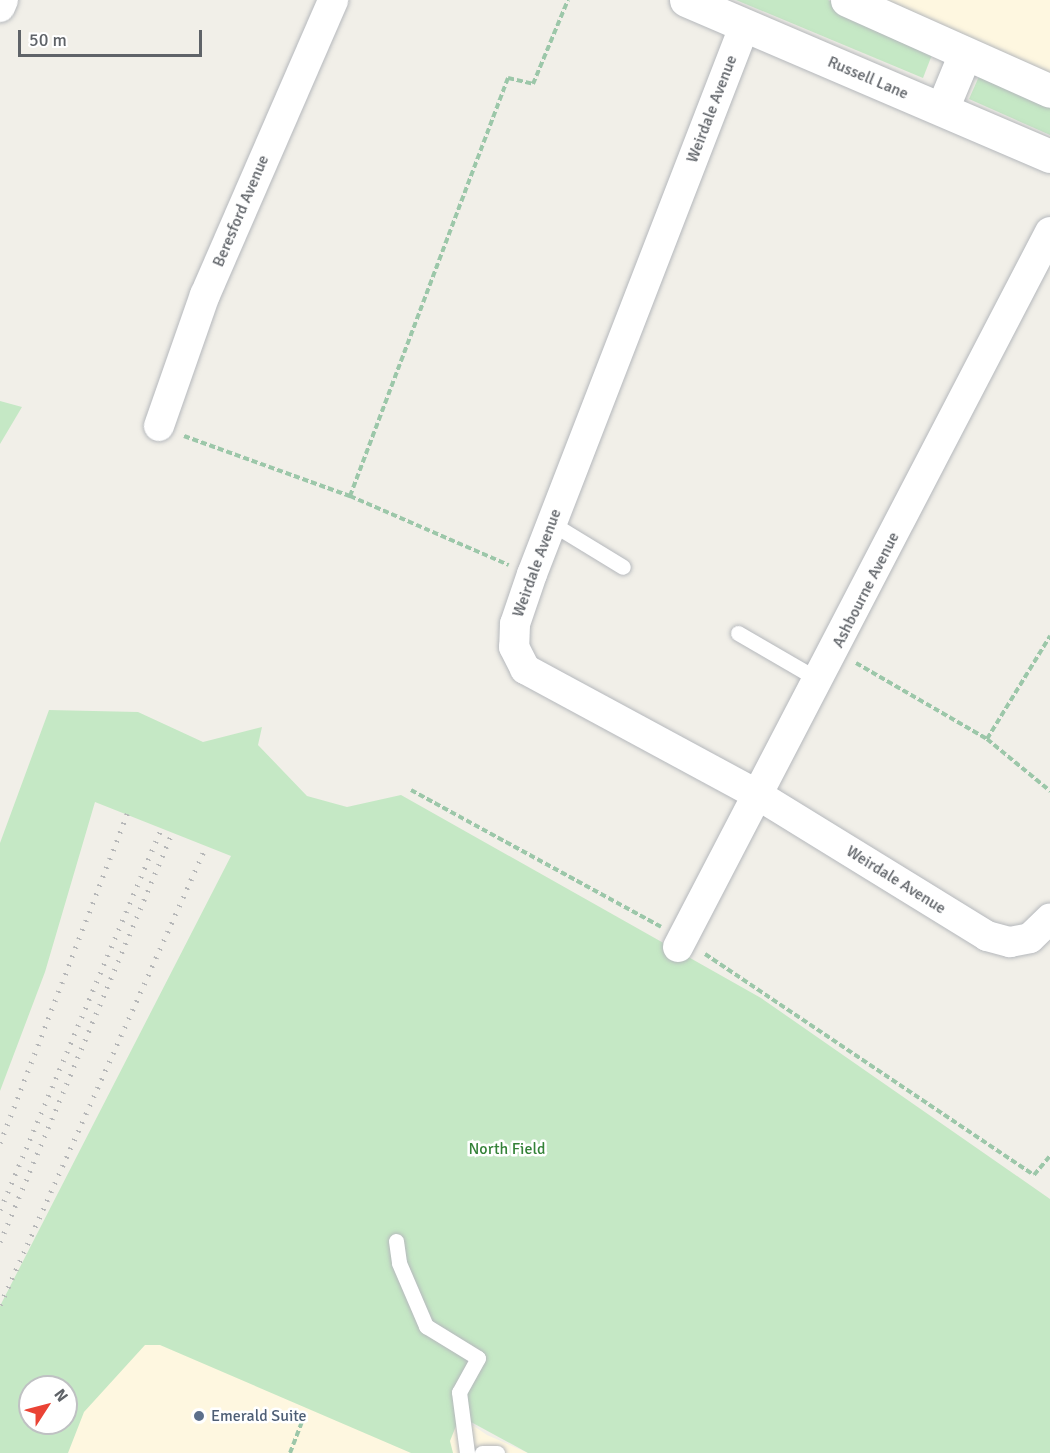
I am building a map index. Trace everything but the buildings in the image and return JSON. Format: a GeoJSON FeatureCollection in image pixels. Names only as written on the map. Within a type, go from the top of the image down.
{"type":"FeatureCollection","features":[{"type":"Feature","properties":{"kind":"main road","name":"Russell Lane"},"geometry":{"type":"LineString","coordinates":[[686,0],[744,27],[1050,156]]}},
{"type":"Feature","properties":{"kind":"main road"},"geometry":{"type":"LineString","coordinates":[[853,1],[964,56],[1050,91]]}},
{"type":"Feature","properties":{"kind":"main road"},"geometry":{"type":"LineString","coordinates":[[942,109],[964,56]]}},
{"type":"Feature","properties":{"kind":"street"},"geometry":{"type":"LineString","coordinates":[[0,7],[3,0]]}},
{"type":"Feature","properties":{"kind":"street","name":"Beresford Avenue"},"geometry":{"type":"LineString","coordinates":[[159,426],[205,295],[333,0]]}},
{"type":"Feature","properties":{"kind":"street","name":"Weirdale Avenue"},"geometry":{"type":"LineString","coordinates":[[744,27],[531,574],[515,624],[514,647],[525,669],[758,795],[987,936],[1010,942],[1030,938],[1050,919]]}},
{"type":"Feature","properties":{"kind":"street","name":"Ashbourne Avenue"},"geometry":{"type":"LineString","coordinates":[[680,943],[835,651],[1050,232]]}},
{"type":"Feature","properties":{"kind":"lane"},"geometry":{"type":"LineString","coordinates":[[551,523],[623,567]]}},
{"type":"Feature","properties":{"kind":"lane"},"geometry":{"type":"LineString","coordinates":[[738,633],[819,680]]}},
{"type":"Feature","properties":{"kind":"lane"},"geometry":{"type":"LineString","coordinates":[[396,1241],[399,1263],[426,1326],[478,1358],[459,1392],[467,1453]]}},
{"type":"Feature","properties":{"kind":"lane"},"geometry":{"type":"LineString","coordinates":[[482,1453],[497,1453]]}},
{"type":"Feature","properties":{"kind":"path"},"geometry":{"type":"LineString","coordinates":[[350,496],[508,78],[533,84],[568,0]]}},
{"type":"Feature","properties":{"kind":"path"},"geometry":{"type":"LineString","coordinates":[[159,426],[350,496],[531,574]]}},
{"type":"Feature","properties":{"kind":"path"},"geometry":{"type":"LineString","coordinates":[[987,739],[1050,636]]}},
{"type":"Feature","properties":{"kind":"path"},"geometry":{"type":"LineString","coordinates":[[835,651],[987,739],[1050,791]]}},
{"type":"Feature","properties":{"kind":"path"},"geometry":{"type":"LineString","coordinates":[[411,790],[680,943],[1034,1175],[1050,1156]]}},
{"type":"Feature","properties":{"kind":"path"},"geometry":{"type":"LineString","coordinates":[[290,1453],[304,1417]]}},
{"type":"Feature","properties":{"kind":"shaded area"},"geometry":{"type":"Polygon","coordinates":[[[859,0],[1050,0],[1050,84],[859,0]]]}},
{"type":"Feature","properties":{"kind":"shaded area"},"geometry":{"type":"Polygon","coordinates":[[[0,1306],[459,1416],[487,1435],[528,1453],[0,1453],[0,1306]]]}},
{"type":"Feature","properties":{"kind":"green space"},"geometry":{"type":"Polygon","coordinates":[[[736,0],[828,0],[935,47],[923,78],[736,0]]]}},
{"type":"Feature","properties":{"kind":"green space"},"geometry":{"type":"Polygon","coordinates":[[[984,65],[1050,94],[1050,135],[969,99],[984,65]]]}},
{"type":"Feature","properties":{"kind":"green space"},"geometry":{"type":"Polygon","coordinates":[[[0,401],[22,407],[0,444],[0,401]]]}},
{"type":"Feature","properties":{"kind":"green space","name":"North Field"},"geometry":{"type":"Polygon","coordinates":[[[49,710],[138,712],[203,742],[262,727],[258,745],[307,796],[347,807],[401,795],[761,998],[1050,1199],[1050,1453],[528,1453],[460,1416],[450,1441],[453,1453],[411,1453],[160,1345],[145,1345],[84,1412],[78,1427],[78,1375],[18,1375],[18,1435],[75,1435],[68,1453],[0,1453],[0,1306],[231,856],[95,802],[45,972],[0,1091],[0,843],[49,710]]]}},
{"type":"Feature","properties":{"kind":"railway"},"geometry":{"type":"LineString","coordinates":[[0,1143],[127,814]]}},
{"type":"Feature","properties":{"kind":"railway"},"geometry":{"type":"LineString","coordinates":[[0,1210],[161,828]]}},
{"type":"Feature","properties":{"kind":"railway"},"geometry":{"type":"LineString","coordinates":[[0,1242],[172,832]]}},
{"type":"Feature","properties":{"kind":"railway"},"geometry":{"type":"LineString","coordinates":[[0,1305],[206,846]]}},
{"type":"Feature","properties":{"kind":"place","name":"Emerald Suite"},"geometry":{"type":"Point","coordinates":[199,1416]}}]}
